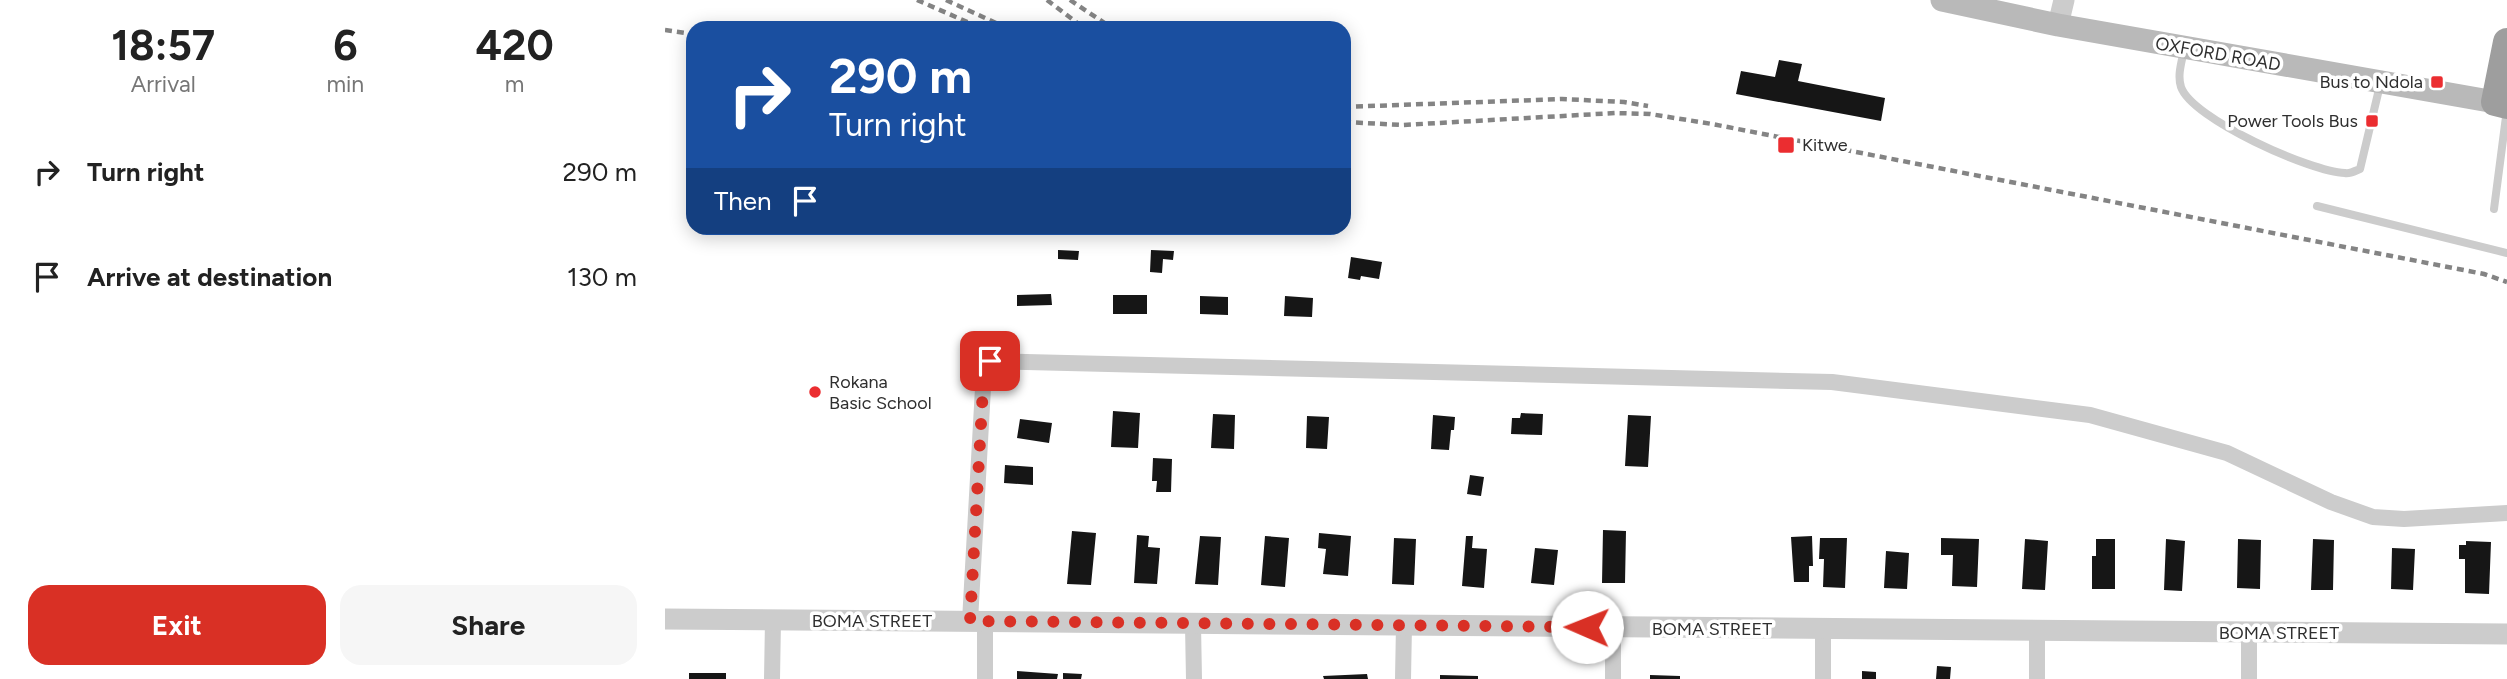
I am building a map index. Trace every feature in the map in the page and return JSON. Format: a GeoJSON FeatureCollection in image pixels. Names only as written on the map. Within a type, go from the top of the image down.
{"type":"FeatureCollection","features":[{"type":"Feature","properties":{"kind":"highway"},"geometry":{"type":"LineString","coordinates":[[2503,104],[2507,42]]}},
{"type":"Feature","properties":{"kind":"main road","name":"OXFORD ROAD"},"geometry":{"type":"LineString","coordinates":[[1942,0],[2059,25],[2503,104]]}},
{"type":"Feature","properties":{"kind":"street"},"geometry":{"type":"LineString","coordinates":[[2059,25],[2064,0]]}},
{"type":"Feature","properties":{"kind":"street"},"geometry":{"type":"LineString","coordinates":[[985,679],[977,621],[984,370],[990,361],[1861,384],[2090,415],[2164,434],[2227,453],[2331,502],[2373,517],[2404,519],[2507,513]]}},
{"type":"Feature","properties":{"kind":"street","name":"BOMA STREET"},"geometry":{"type":"LineString","coordinates":[[665,619],[2507,634]]}},
{"type":"Feature","properties":{"kind":"street"},"geometry":{"type":"LineString","coordinates":[[772,679],[773,620]]}},
{"type":"Feature","properties":{"kind":"street"},"geometry":{"type":"LineString","coordinates":[[1193,625],[1194,679]]}},
{"type":"Feature","properties":{"kind":"street"},"geometry":{"type":"LineString","coordinates":[[1403,625],[1403,679]]}},
{"type":"Feature","properties":{"kind":"street"},"geometry":{"type":"LineString","coordinates":[[1613,628],[1613,679]]}},
{"type":"Feature","properties":{"kind":"street"},"geometry":{"type":"LineString","coordinates":[[1823,629],[1823,679]]}},
{"type":"Feature","properties":{"kind":"street"},"geometry":{"type":"LineString","coordinates":[[2037,631],[2037,679]]}},
{"type":"Feature","properties":{"kind":"street"},"geometry":{"type":"LineString","coordinates":[[2249,633],[2249,679]]}},
{"type":"Feature","properties":{"kind":"lane"},"geometry":{"type":"LineString","coordinates":[[2185,48],[2179,72],[2181,88],[2200,111],[2266,149],[2329,171],[2347,174],[2360,169],[2381,82]]}},
{"type":"Feature","properties":{"kind":"lane"},"geometry":{"type":"LineString","coordinates":[[2494,209],[2503,104]]}},
{"type":"Feature","properties":{"kind":"lane"},"geometry":{"type":"LineString","coordinates":[[2317,206],[2507,253]]}},
{"type":"Feature","properties":{"kind":"building"},"geometry":{"type":"Polygon","coordinates":[[[1779,60],[1802,64],[1798,81],[1885,98],[1881,121],[1736,94],[1741,71],[1775,77],[1779,60]]]}},
{"type":"Feature","properties":{"kind":"building"},"geometry":{"type":"Polygon","coordinates":[[[1058,250],[1079,251],[1078,260],[1058,259],[1058,250]]]}},
{"type":"Feature","properties":{"kind":"building"},"geometry":{"type":"Polygon","coordinates":[[[1151,250],[1174,251],[1173,260],[1163,259],[1162,273],[1150,272],[1151,250]]]}},
{"type":"Feature","properties":{"kind":"building"},"geometry":{"type":"Polygon","coordinates":[[[1351,257],[1382,262],[1379,279],[1361,276],[1360,280],[1348,278],[1351,257]]]}},
{"type":"Feature","properties":{"kind":"building"},"geometry":{"type":"Polygon","coordinates":[[[1051,294],[1052,305],[1017,306],[1017,295],[1051,294]]]}},
{"type":"Feature","properties":{"kind":"building"},"geometry":{"type":"Polygon","coordinates":[[[1113,295],[1147,295],[1147,314],[1113,314],[1113,295]]]}},
{"type":"Feature","properties":{"kind":"building"},"geometry":{"type":"Polygon","coordinates":[[[1200,296],[1228,297],[1228,315],[1200,314],[1200,296]]]}},
{"type":"Feature","properties":{"kind":"building"},"geometry":{"type":"Polygon","coordinates":[[[1285,296],[1313,298],[1312,317],[1284,316],[1285,296]]]}},
{"type":"Feature","properties":{"kind":"building"},"geometry":{"type":"Polygon","coordinates":[[[1113,411],[1140,413],[1138,448],[1111,447],[1113,411]]]}},
{"type":"Feature","properties":{"kind":"building"},"geometry":{"type":"Polygon","coordinates":[[[1521,413],[1543,414],[1542,435],[1511,434],[1512,418],[1520,418],[1521,413]]]}},
{"type":"Feature","properties":{"kind":"building"},"geometry":{"type":"Polygon","coordinates":[[[1213,414],[1235,415],[1234,449],[1211,448],[1213,414]]]}},
{"type":"Feature","properties":{"kind":"building"},"geometry":{"type":"Polygon","coordinates":[[[1433,415],[1455,417],[1449,450],[1431,449],[1433,415]]]}},
{"type":"Feature","properties":{"kind":"building"},"geometry":{"type":"Polygon","coordinates":[[[1628,415],[1651,416],[1648,467],[1625,466],[1628,415]]]}},
{"type":"Feature","properties":{"kind":"building"},"geometry":{"type":"Polygon","coordinates":[[[1307,416],[1329,417],[1327,449],[1306,448],[1307,416]]]}},
{"type":"Feature","properties":{"kind":"building"},"geometry":{"type":"Polygon","coordinates":[[[1020,419],[1052,423],[1049,443],[1017,438],[1020,419]]]}},
{"type":"Feature","properties":{"kind":"building"},"geometry":{"type":"Polygon","coordinates":[[[1153,458],[1172,459],[1171,492],[1156,492],[1157,481],[1152,481],[1153,458]]]}},
{"type":"Feature","properties":{"kind":"building"},"geometry":{"type":"Polygon","coordinates":[[[1005,465],[1033,467],[1033,485],[1004,483],[1005,465]]]}},
{"type":"Feature","properties":{"kind":"building"},"geometry":{"type":"Polygon","coordinates":[[[1470,475],[1484,477],[1481,496],[1467,494],[1470,475]]]}},
{"type":"Feature","properties":{"kind":"building"},"geometry":{"type":"Polygon","coordinates":[[[1603,530],[1626,531],[1625,583],[1602,583],[1603,530]]]}},
{"type":"Feature","properties":{"kind":"building"},"geometry":{"type":"Polygon","coordinates":[[[1072,531],[1096,533],[1091,585],[1067,584],[1072,531]]]}},
{"type":"Feature","properties":{"kind":"building"},"geometry":{"type":"Polygon","coordinates":[[[1319,533],[1351,536],[1348,576],[1323,574],[1326,549],[1318,548],[1319,533]]]}},
{"type":"Feature","properties":{"kind":"building"},"geometry":{"type":"Polygon","coordinates":[[[1137,535],[1149,536],[1148,547],[1160,548],[1157,584],[1134,583],[1137,535]]]}},
{"type":"Feature","properties":{"kind":"building"},"geometry":{"type":"Polygon","coordinates":[[[1200,536],[1221,537],[1218,585],[1195,584],[1200,536]]]}},
{"type":"Feature","properties":{"kind":"building"},"geometry":{"type":"Polygon","coordinates":[[[1265,536],[1289,538],[1285,587],[1261,585],[1265,536]]]}},
{"type":"Feature","properties":{"kind":"building"},"geometry":{"type":"Polygon","coordinates":[[[1466,536],[1473,536],[1472,548],[1487,549],[1484,588],[1462,586],[1466,536]]]}},
{"type":"Feature","properties":{"kind":"building"},"geometry":{"type":"Polygon","coordinates":[[[1812,536],[1813,566],[1809,566],[1809,582],[1794,582],[1791,537],[1812,536]]]}},
{"type":"Feature","properties":{"kind":"building"},"geometry":{"type":"Polygon","coordinates":[[[1394,538],[1416,539],[1414,585],[1392,584],[1394,538]]]}},
{"type":"Feature","properties":{"kind":"building"},"geometry":{"type":"Polygon","coordinates":[[[1820,538],[1847,538],[1845,588],[1823,587],[1824,559],[1819,559],[1820,538]]]}},
{"type":"Feature","properties":{"kind":"building"},"geometry":{"type":"Polygon","coordinates":[[[1941,538],[1979,539],[1977,587],[1952,586],[1953,555],[1941,555],[1941,538]]]}},
{"type":"Feature","properties":{"kind":"building"},"geometry":{"type":"Polygon","coordinates":[[[2025,539],[2048,541],[2045,590],[2022,589],[2025,539]]]}},
{"type":"Feature","properties":{"kind":"building"},"geometry":{"type":"Polygon","coordinates":[[[2096,539],[2115,539],[2115,589],[2092,589],[2092,556],[2096,556],[2096,539]]]}},
{"type":"Feature","properties":{"kind":"building"},"geometry":{"type":"Polygon","coordinates":[[[2166,539],[2185,541],[2182,591],[2164,590],[2166,539]]]}},
{"type":"Feature","properties":{"kind":"building"},"geometry":{"type":"Polygon","coordinates":[[[2238,539],[2261,540],[2260,589],[2237,588],[2238,539]]]}},
{"type":"Feature","properties":{"kind":"building"},"geometry":{"type":"Polygon","coordinates":[[[2313,539],[2334,540],[2333,590],[2311,590],[2313,539]]]}},
{"type":"Feature","properties":{"kind":"building"},"geometry":{"type":"Polygon","coordinates":[[[2466,541],[2491,542],[2489,594],[2465,593],[2465,559],[2459,559],[2459,545],[2466,545],[2466,541]]]}},
{"type":"Feature","properties":{"kind":"building"},"geometry":{"type":"Polygon","coordinates":[[[1535,548],[1558,550],[1554,585],[1531,583],[1535,548]]]}},
{"type":"Feature","properties":{"kind":"building"},"geometry":{"type":"Polygon","coordinates":[[[2392,548],[2415,549],[2413,590],[2391,589],[2392,548]]]}},
{"type":"Feature","properties":{"kind":"building"},"geometry":{"type":"Polygon","coordinates":[[[1886,551],[1909,553],[1907,589],[1884,588],[1886,551]]]}},
{"type":"Feature","properties":{"kind":"building"},"geometry":{"type":"Polygon","coordinates":[[[1937,666],[1951,667],[1950,679],[1936,679],[1937,666]]]}},
{"type":"Feature","properties":{"kind":"building"},"geometry":{"type":"Polygon","coordinates":[[[1017,671],[1058,674],[1057,679],[1017,679],[1017,671]]]}},
{"type":"Feature","properties":{"kind":"building"},"geometry":{"type":"Polygon","coordinates":[[[1862,671],[1876,672],[1876,679],[1862,679],[1862,671]]]}},
{"type":"Feature","properties":{"kind":"building"},"geometry":{"type":"Polygon","coordinates":[[[689,673],[726,673],[726,679],[689,679],[689,673]]]}},
{"type":"Feature","properties":{"kind":"building"},"geometry":{"type":"Polygon","coordinates":[[[1063,673],[1082,674],[1081,679],[1063,679],[1063,673]]]}},
{"type":"Feature","properties":{"kind":"building"},"geometry":{"type":"Polygon","coordinates":[[[1367,674],[1368,679],[1324,679],[1323,676],[1367,674]]]}},
{"type":"Feature","properties":{"kind":"building"},"geometry":{"type":"Polygon","coordinates":[[[1440,675],[1478,676],[1478,679],[1440,679],[1440,675]]]}},
{"type":"Feature","properties":{"kind":"building"},"geometry":{"type":"Polygon","coordinates":[[[1650,675],[1680,676],[1680,679],[1650,679],[1650,675]]]}},
{"type":"Feature","properties":{"kind":"railway"},"geometry":{"type":"LineString","coordinates":[[917,0],[965,21]]}},
{"type":"Feature","properties":{"kind":"railway"},"geometry":{"type":"LineString","coordinates":[[946,0],[992,21]]}},
{"type":"Feature","properties":{"kind":"railway"},"geometry":{"type":"LineString","coordinates":[[1047,0],[1075,21]]}},
{"type":"Feature","properties":{"kind":"railway"},"geometry":{"type":"LineString","coordinates":[[1070,0],[1102,21]]}},
{"type":"Feature","properties":{"kind":"railway"},"geometry":{"type":"LineString","coordinates":[[665,30],[686,33]]}},
{"type":"Feature","properties":{"kind":"railway"},"geometry":{"type":"LineString","coordinates":[[1351,107],[1562,99],[1648,106]]}},
{"type":"Feature","properties":{"kind":"railway"},"geometry":{"type":"LineString","coordinates":[[1351,122],[1403,125],[1615,113],[1650,114],[2484,274],[2507,282]]}},
{"type":"Feature","properties":{"kind":"place","name":"Bus to Ndola"},"geometry":{"type":"Point","coordinates":[2437,82]}},
{"type":"Feature","properties":{"kind":"place","name":"Power Tools Bus"},"geometry":{"type":"Point","coordinates":[2372,121]}},
{"type":"Feature","properties":{"kind":"place","name":"Kitwe"},"geometry":{"type":"Point","coordinates":[1786,145]}},
{"type":"Feature","properties":{"kind":"place","name":"Rokana Basic School"},"geometry":{"type":"Point","coordinates":[815,392]}},
{"type":"Feature","properties":{"kind":"route"},"geometry":{"type":"LineString","coordinates":[[990,361],[984,370],[970,621],[1587,627]]}}]}
